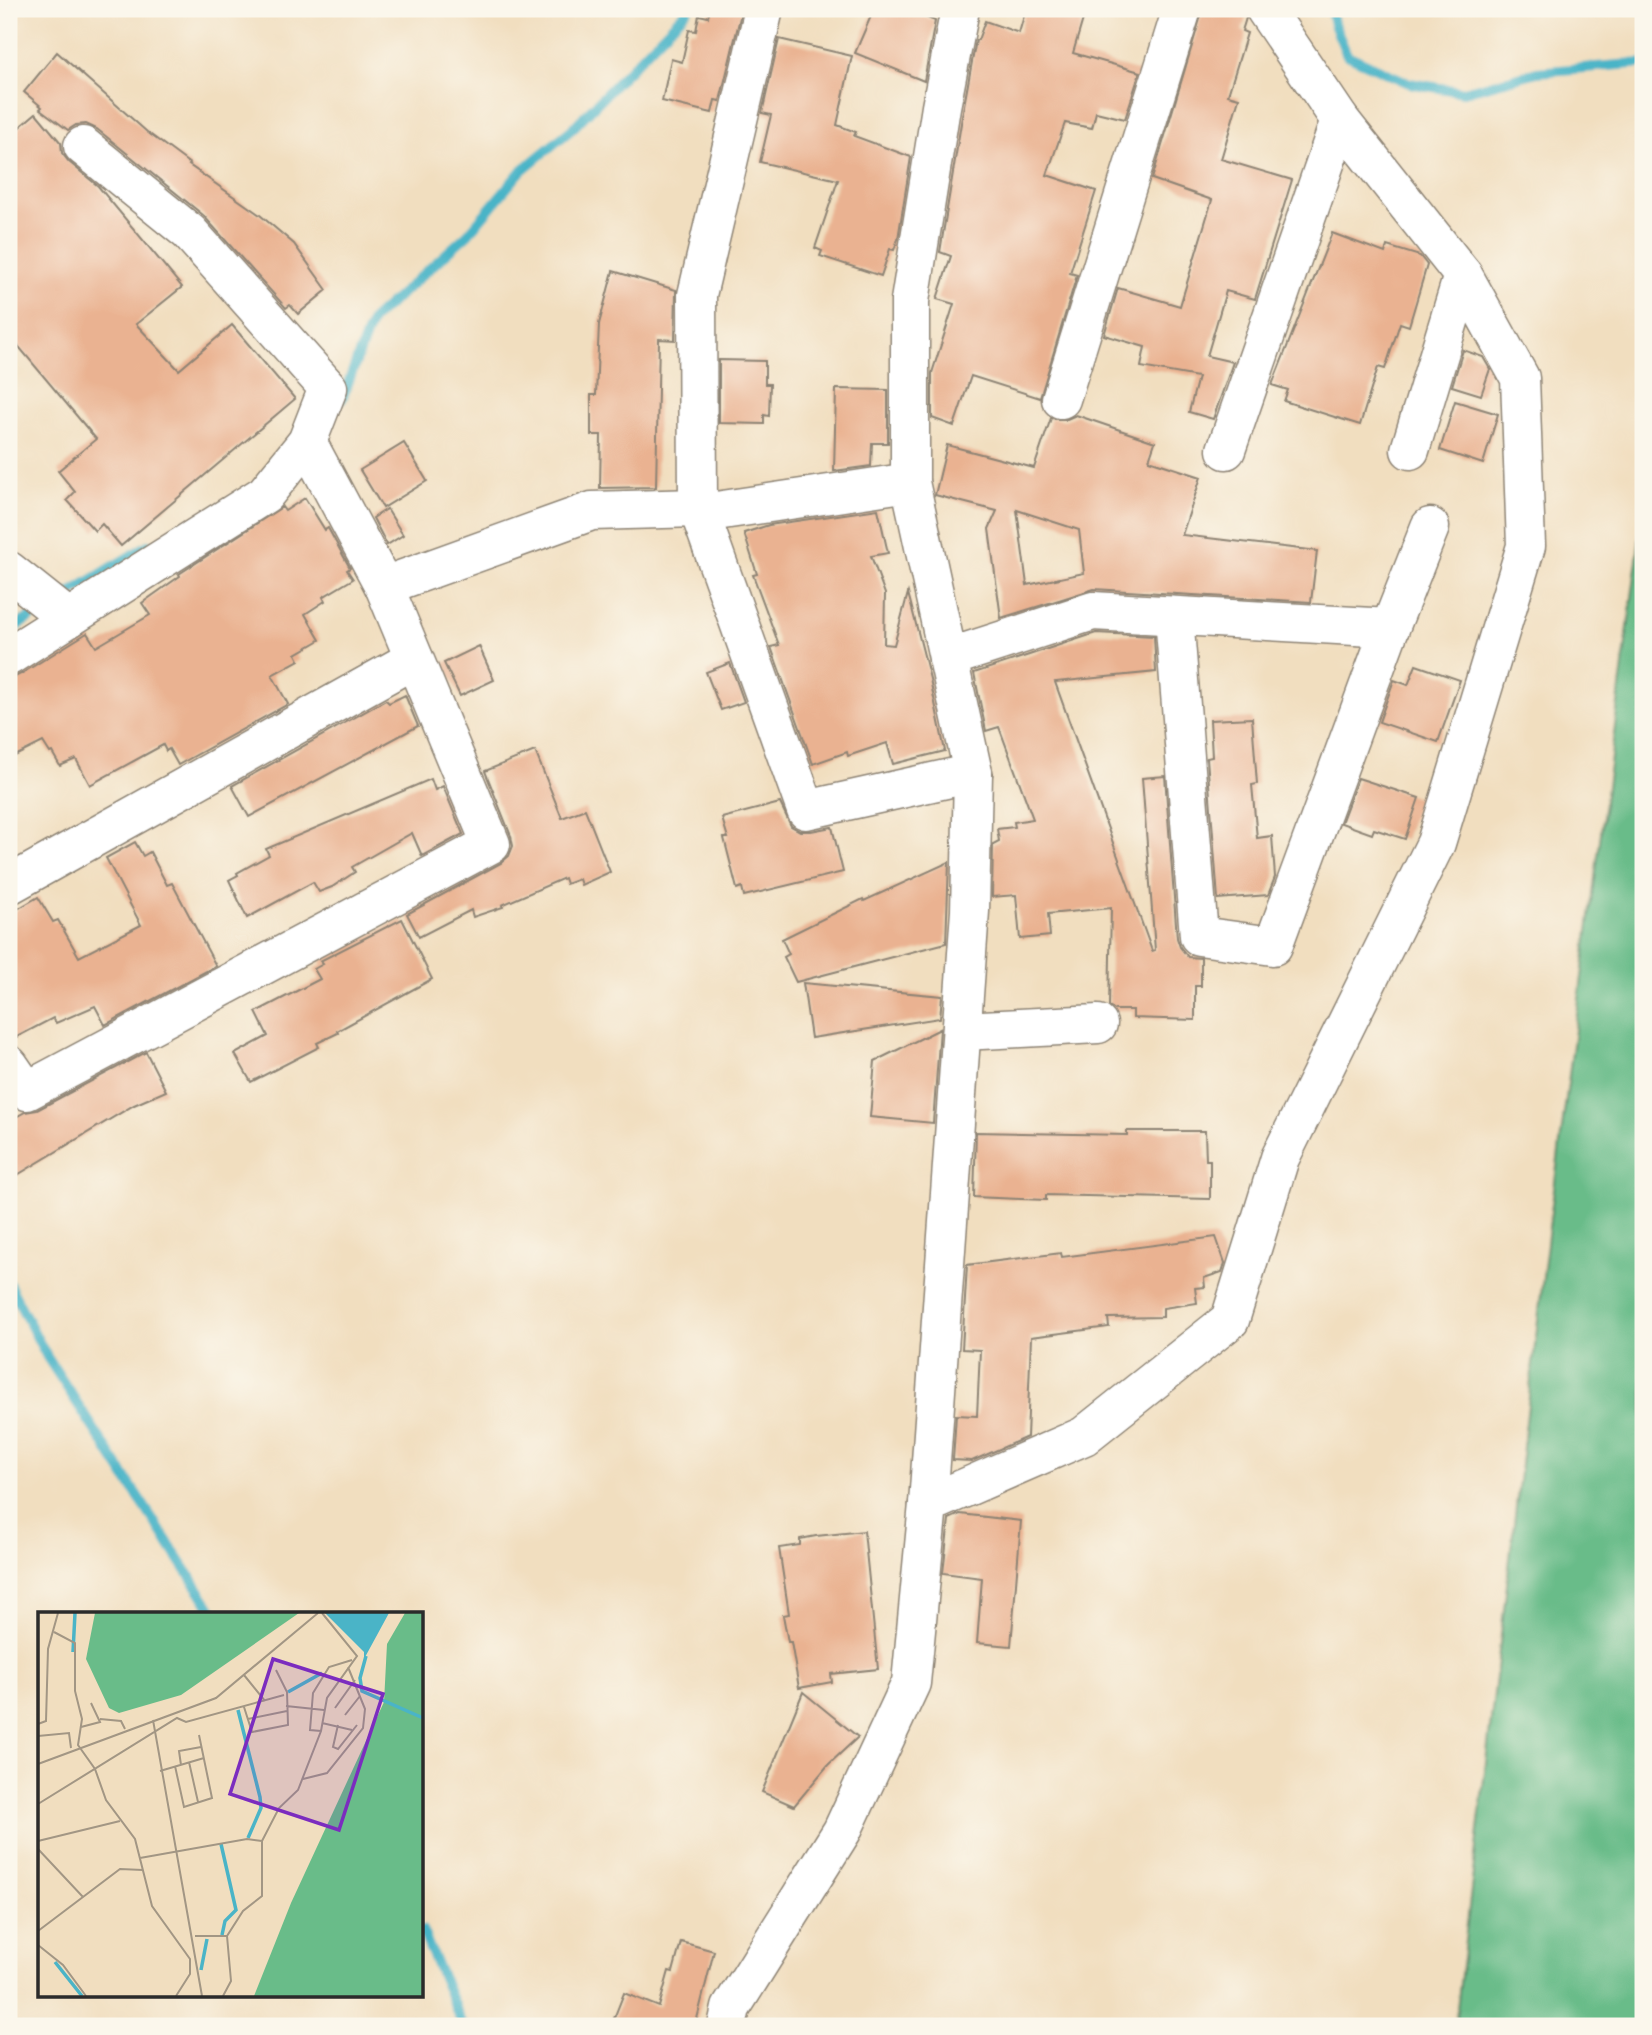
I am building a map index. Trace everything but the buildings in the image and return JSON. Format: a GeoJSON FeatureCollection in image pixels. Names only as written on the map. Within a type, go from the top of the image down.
{"type":"FeatureCollection","features":[{"type":"Feature","properties":{"kind":"street"},"geometry":{"type":"LineString","coordinates":[[764,9],[697,295],[698,508],[806,810],[972,772]]}},
{"type":"Feature","properties":{"kind":"street"},"geometry":{"type":"LineString","coordinates":[[727,2026],[732,2008],[842,1830],[911,1684],[928,1504],[962,1031],[970,911],[972,772],[910,482],[910,301],[941,107],[960,9]]}},
{"type":"Feature","properties":{"kind":"street"},"geometry":{"type":"LineString","coordinates":[[1061,399],[1182,9]]}},
{"type":"Feature","properties":{"kind":"street"},"geometry":{"type":"LineString","coordinates":[[928,1504],[1084,1436],[1230,1320],[1280,1158],[1436,843],[1526,547],[1520,378],[1463,275],[1340,120],[1265,9]]}},
{"type":"Feature","properties":{"kind":"street"},"geometry":{"type":"LineString","coordinates":[[1226,450],[1340,120]]}},
{"type":"Feature","properties":{"kind":"street"},"geometry":{"type":"LineString","coordinates":[[9,656],[265,494],[307,442],[328,388],[189,232],[83,146]]}},
{"type":"Feature","properties":{"kind":"street"},"geometry":{"type":"LineString","coordinates":[[1410,450],[1463,275]]}},
{"type":"Feature","properties":{"kind":"street"},"geometry":{"type":"LineString","coordinates":[[9,1065],[27,1091],[491,844],[384,586],[307,442]]}},
{"type":"Feature","properties":{"kind":"street"},"geometry":{"type":"LineString","coordinates":[[384,586],[592,511],[698,508],[716,511],[910,482]]}},
{"type":"Feature","properties":{"kind":"street"},"geometry":{"type":"LineString","coordinates":[[1174,616],[1199,936],[1273,946],[1430,527]]}},
{"type":"Feature","properties":{"kind":"street"},"geometry":{"type":"LineString","coordinates":[[9,571],[68,618]]}},
{"type":"Feature","properties":{"kind":"street"},"geometry":{"type":"LineString","coordinates":[[948,658],[1093,611],[1390,628]]}},
{"type":"Feature","properties":{"kind":"street"},"geometry":{"type":"LineString","coordinates":[[9,885],[414,659]]}},
{"type":"Feature","properties":{"kind":"street"},"geometry":{"type":"LineString","coordinates":[[962,1031],[1098,1024]]}},
{"type":"Feature","properties":{"kind":"green space"},"geometry":{"type":"Polygon","coordinates":[[[1643,514],[1643,2026],[1455,2026],[1548,1235],[1643,514]]]}},
{"type":"Feature","properties":{"kind":"waterway"},"geometry":{"type":"LineString","coordinates":[[342,399],[372,320],[468,234],[521,171],[572,129],[688,9]]}},
{"type":"Feature","properties":{"kind":"waterway"},"geometry":{"type":"LineString","coordinates":[[1331,9],[1347,55],[1409,83],[1464,92],[1537,72],[1643,63]]}},
{"type":"Feature","properties":{"kind":"waterway"},"geometry":{"type":"LineString","coordinates":[[57,601],[148,545]]}},
{"type":"Feature","properties":{"kind":"waterway"},"geometry":{"type":"LineString","coordinates":[[9,631],[43,609]]}},
{"type":"Feature","properties":{"kind":"waterway"},"geometry":{"type":"LineString","coordinates":[[9,1284],[47,1357],[213,1612]]}},
{"type":"Feature","properties":{"kind":"waterway"},"geometry":{"type":"LineString","coordinates":[[424,1935],[463,2026]]}}]}
